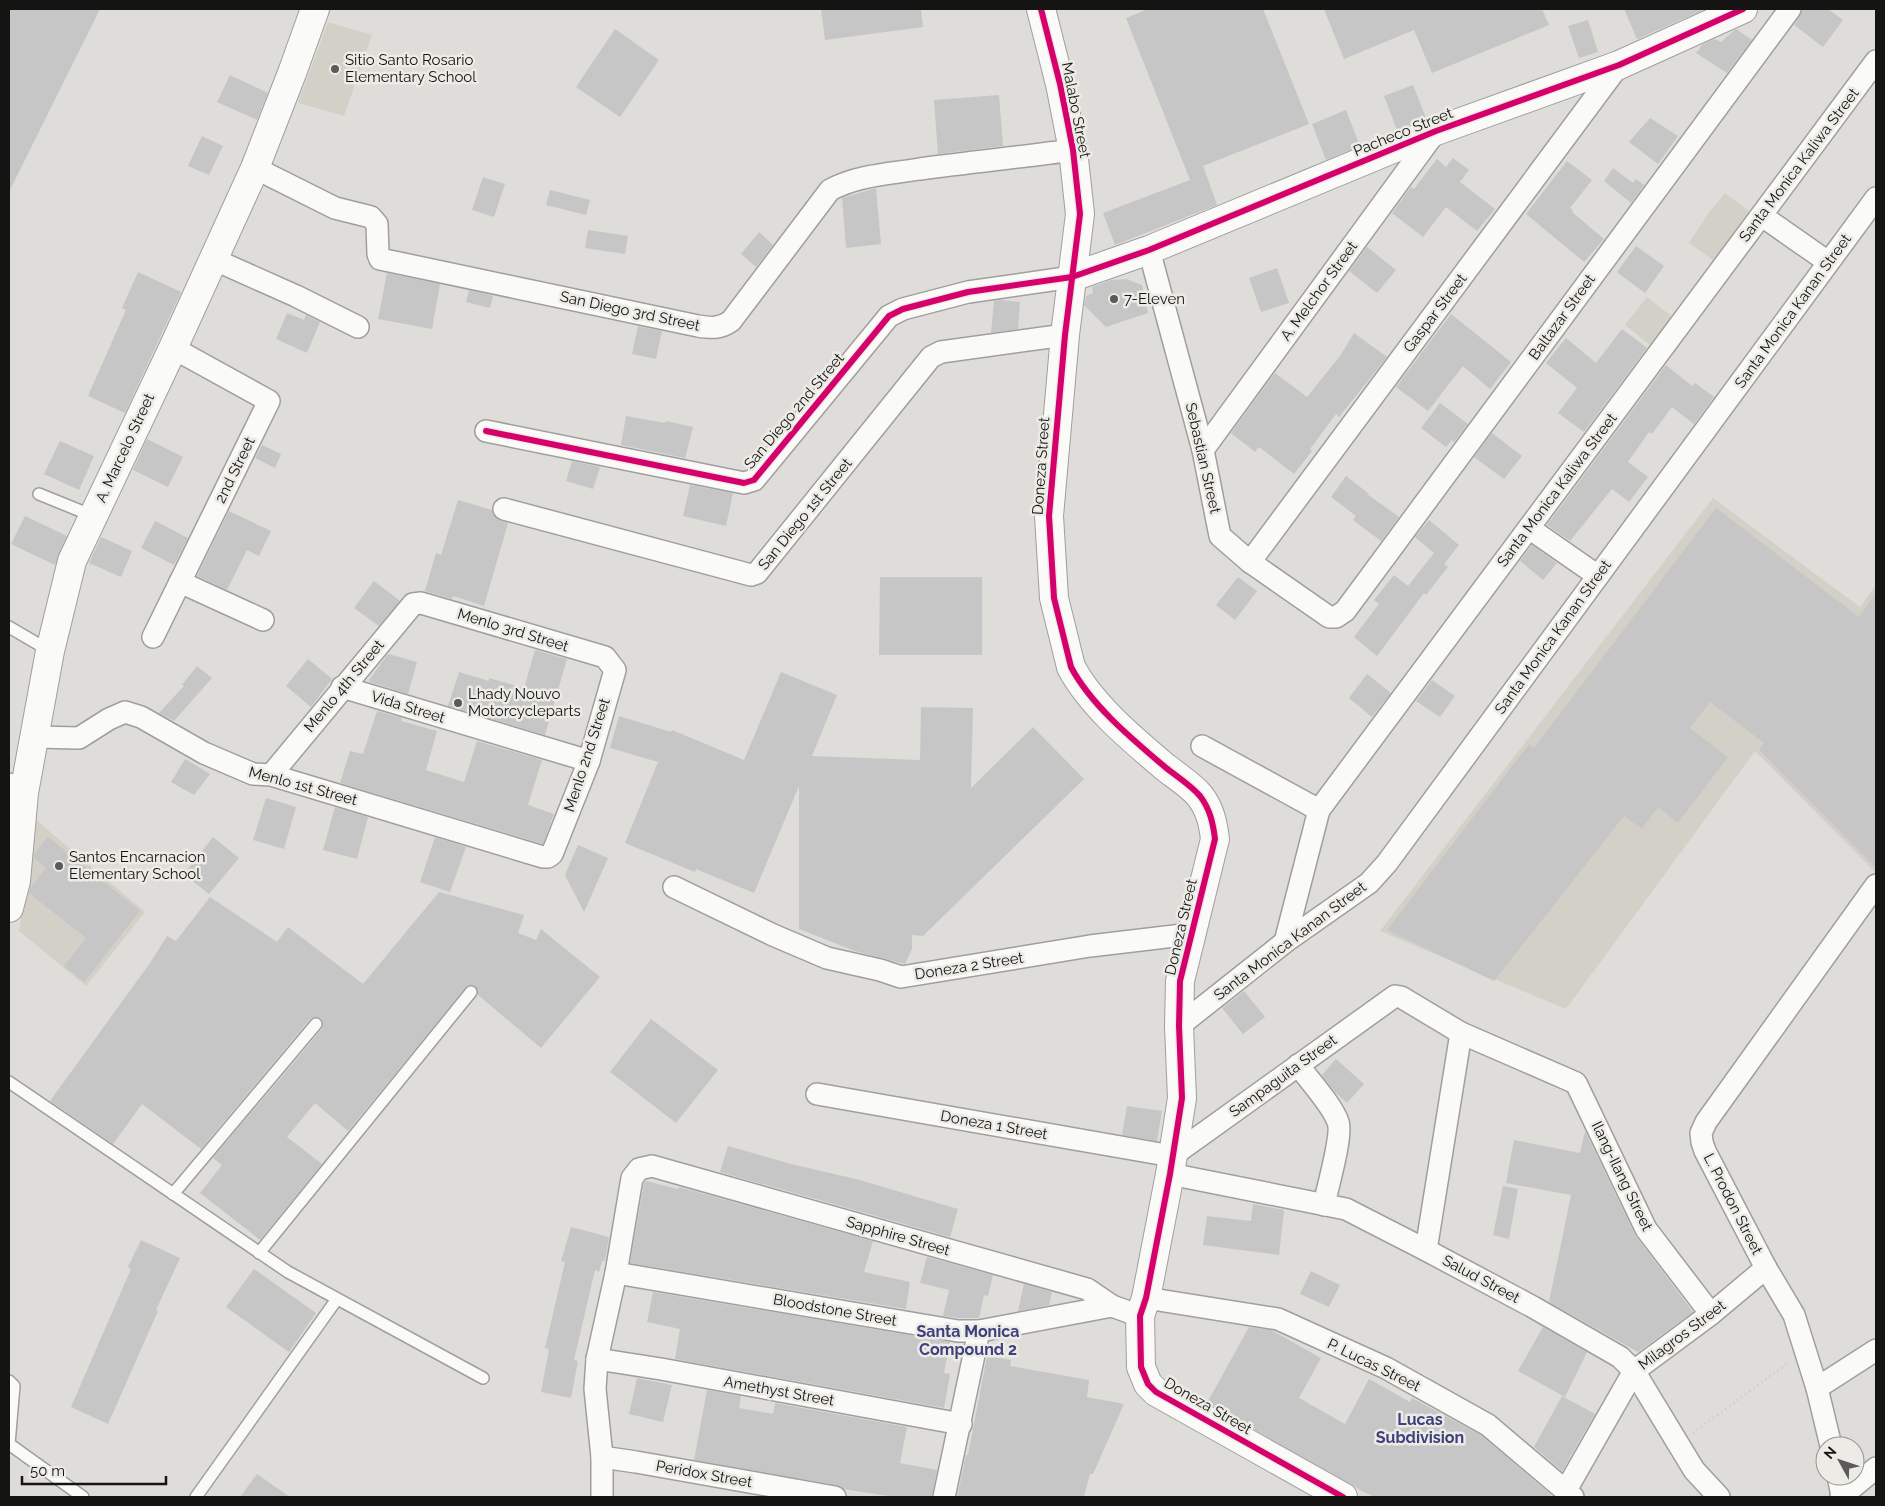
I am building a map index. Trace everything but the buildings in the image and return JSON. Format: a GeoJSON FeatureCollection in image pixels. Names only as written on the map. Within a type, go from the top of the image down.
{"type":"FeatureCollection","features":[{"type":"Feature","properties":{"kind":"street","name":"A. Marcelo Street"},"geometry":{"type":"LineString","coordinates":[[9,908],[16,882],[16,788],[35,737],[50,651],[72,562],[173,348],[254,168],[315,9]]}},
{"type":"Feature","properties":{"kind":"street","name":"Malabo Street"},"geometry":{"type":"LineString","coordinates":[[1041,9],[1060,84],[1073,150],[1080,214],[1064,335]]}},
{"type":"Feature","properties":{"kind":"street","name":"Pacheco Street"},"geometry":{"type":"LineString","coordinates":[[1072,277],[1148,250],[1436,131],[1619,65],[1744,9]]}},
{"type":"Feature","properties":{"kind":"street","name":"Baltazar Street"},"geometry":{"type":"LineString","coordinates":[[1328,617],[1336,618],[1345,611],[1790,9]]}},
{"type":"Feature","properties":{"kind":"street","name":"Santa Monica Kaliwa Street"},"geometry":{"type":"LineString","coordinates":[[1285,942],[1319,810],[1876,61]]}},
{"type":"Feature","properties":{"kind":"street","name":"Gaspar Street"},"geometry":{"type":"LineString","coordinates":[[1250,562],[1619,65]]}},
{"type":"Feature","properties":{"kind":"street","name":"A. Melchor Street"},"geometry":{"type":"LineString","coordinates":[[1202,450],[1436,131]]}},
{"type":"Feature","properties":{"kind":"street","name":"San Diego 3rd Street"},"geometry":{"type":"LineString","coordinates":[[254,168],[335,208],[371,218],[377,224],[378,254],[380,259],[698,326],[717,328],[723,327],[731,321],[830,190],[843,183],[870,176],[1073,150]]}},
{"type":"Feature","properties":{"kind":"street","name":"Santa Monica Kanan Street"},"geometry":{"type":"LineString","coordinates":[[1179,1026],[1285,942],[1369,883],[1387,863],[1876,198]]}},
{"type":"Feature","properties":{"kind":"street"},"geometry":{"type":"LineString","coordinates":[[1762,216],[1828,262]]}},
{"type":"Feature","properties":{"kind":"street","name":"Sebastian Street"},"geometry":{"type":"LineString","coordinates":[[1148,250],[1202,450],[1220,536],[1250,562],[1328,617]]}},
{"type":"Feature","properties":{"kind":"street"},"geometry":{"type":"LineString","coordinates":[[213,260],[296,296],[358,327]]}},
{"type":"Feature","properties":{"kind":"street","name":"San Diego 2nd Street"},"geometry":{"type":"LineString","coordinates":[[486,431],[744,483],[754,480],[889,316],[903,309],[968,292],[1072,277]]}},
{"type":"Feature","properties":{"kind":"street","name":"San Diego 1st Street"},"geometry":{"type":"LineString","coordinates":[[504,509],[751,575],[758,573],[931,356],[941,352],[1064,335]]}},
{"type":"Feature","properties":{"kind":"street","name":"Doneza Street"},"geometry":{"type":"LineString","coordinates":[[1064,335],[1049,516],[1054,598],[1071,667],[1092,697],[1123,729],[1200,796],[1212,817],[1215,839],[1180,981],[1179,1026],[1182,1098],[1143,1307],[1141,1367],[1148,1384],[1156,1392],[1343,1497]]}},
{"type":"Feature","properties":{"kind":"street","name":"2nd Street"},"geometry":{"type":"LineString","coordinates":[[153,637],[269,401],[173,348]]}},
{"type":"Feature","properties":{"kind":"street"},"geometry":{"type":"LineString","coordinates":[[1529,528],[1598,576]]}},
{"type":"Feature","properties":{"kind":"street"},"geometry":{"type":"LineString","coordinates":[[180,582],[263,620]]}},
{"type":"Feature","properties":{"kind":"street","name":"Menlo 3rd Street"},"geometry":{"type":"LineString","coordinates":[[421,603],[605,658]]}},
{"type":"Feature","properties":{"kind":"street","name":"Menlo 4th Street"},"geometry":{"type":"LineString","coordinates":[[271,775],[342,687],[413,604],[421,603]]}},
{"type":"Feature","properties":{"kind":"street","name":"Menlo 2nd Street"},"geometry":{"type":"LineString","coordinates":[[552,854],[589,761],[614,670],[612,664],[605,658]]}},
{"type":"Feature","properties":{"kind":"street","name":"Vida Street"},"geometry":{"type":"LineString","coordinates":[[342,687],[589,761]]}},
{"type":"Feature","properties":{"kind":"street","name":"Menlo 1st Street"},"geometry":{"type":"LineString","coordinates":[[35,737],[79,738],[109,719],[126,712],[141,717],[204,753],[252,774],[271,775],[543,857],[548,857],[552,854]]}},
{"type":"Feature","properties":{"kind":"street"},"geometry":{"type":"LineString","coordinates":[[1202,746],[1319,810]]}},
{"type":"Feature","properties":{"kind":"street","name":"L. Prodon Street"},"geometry":{"type":"LineString","coordinates":[[1829,1436],[1817,1388],[1794,1315],[1766,1268],[1712,1165],[1702,1142],[1701,1133],[1706,1122],[1876,884]]}},
{"type":"Feature","properties":{"kind":"street","name":"Doneza 2 Street"},"geometry":{"type":"LineString","coordinates":[[674,887],[773,935],[827,958],[880,970],[901,977],[1090,946],[1191,934]]}},
{"type":"Feature","properties":{"kind":"street","name":"Sampaguita Street"},"geometry":{"type":"LineString","coordinates":[[1171,1165],[1298,1065],[1395,996],[1408,1000],[1461,1033]]}},
{"type":"Feature","properties":{"kind":"street"},"geometry":{"type":"LineString","coordinates":[[1426,1250],[1461,1033]]}},
{"type":"Feature","properties":{"kind":"street","name":"Ilang-Ilang Street"},"geometry":{"type":"LineString","coordinates":[[1461,1033],[1576,1082],[1646,1230],[1711,1314]]}},
{"type":"Feature","properties":{"kind":"street"},"geometry":{"type":"LineString","coordinates":[[1298,1065],[1334,1114],[1339,1124],[1324,1205]]}},
{"type":"Feature","properties":{"kind":"street","name":"Doneza 1 Street"},"geometry":{"type":"LineString","coordinates":[[817,1094],[1171,1165]]}},
{"type":"Feature","properties":{"kind":"street","name":"Salud Street"},"geometry":{"type":"LineString","coordinates":[[1171,1165],[1346,1209],[1533,1307],[1620,1357],[1634,1371],[1694,1470],[1719,1497]]}},
{"type":"Feature","properties":{"kind":"street","name":"Sapphire Street"},"geometry":{"type":"LineString","coordinates":[[616,1274],[632,1178],[639,1169],[652,1166],[1087,1289],[1112,1306],[1143,1307]]}},
{"type":"Feature","properties":{"kind":"street","name":"Milagros Street"},"geometry":{"type":"LineString","coordinates":[[1570,1493],[1634,1371],[1711,1314],[1766,1268]]}},
{"type":"Feature","properties":{"kind":"street"},"geometry":{"type":"LineString","coordinates":[[602,1497],[602,1458],[595,1389],[597,1359],[616,1274]]}},
{"type":"Feature","properties":{"kind":"street","name":"Bloodstone Street"},"geometry":{"type":"LineString","coordinates":[[616,1274],[958,1331],[979,1332],[1112,1306]]}},
{"type":"Feature","properties":{"kind":"street","name":"P. Lucas Street"},"geometry":{"type":"LineString","coordinates":[[1143,1307],[1278,1319],[1386,1368],[1488,1424],[1570,1493]]}},
{"type":"Feature","properties":{"kind":"street"},"geometry":{"type":"LineString","coordinates":[[944,1497],[979,1332]]}},
{"type":"Feature","properties":{"kind":"street"},"geometry":{"type":"LineString","coordinates":[[1817,1388],[1876,1350]]}},
{"type":"Feature","properties":{"kind":"street","name":"Amethyst Street"},"geometry":{"type":"LineString","coordinates":[[597,1359],[961,1424]]}},
{"type":"Feature","properties":{"kind":"street","name":"Peridox Street"},"geometry":{"type":"LineString","coordinates":[[602,1458],[636,1462],[834,1497]]}},
{"type":"Feature","properties":{"kind":"street"},"geometry":{"type":"LineString","coordinates":[[1840,1490],[1876,1468]]}},
{"type":"Feature","properties":{"kind":"lane"},"geometry":{"type":"LineString","coordinates":[[39,494],[93,516]]}},
{"type":"Feature","properties":{"kind":"lane"},"geometry":{"type":"LineString","coordinates":[[9,627],[50,651]]}},
{"type":"Feature","properties":{"kind":"lane"},"geometry":{"type":"LineString","coordinates":[[259,1253],[471,992]]}},
{"type":"Feature","properties":{"kind":"lane"},"geometry":{"type":"LineString","coordinates":[[173,1194],[316,1024]]}},
{"type":"Feature","properties":{"kind":"lane"},"geometry":{"type":"LineString","coordinates":[[9,1082],[288,1272],[483,1378]]}},
{"type":"Feature","properties":{"kind":"lane"},"geometry":{"type":"LineString","coordinates":[[196,1497],[337,1299]]}},
{"type":"Feature","properties":{"kind":"lane"},"geometry":{"type":"LineString","coordinates":[[9,1381],[14,1386],[9,1444],[83,1497]]}},
{"type":"Feature","properties":{"kind":"path"},"geometry":{"type":"LineString","coordinates":[[1678,1444],[1771,1374],[1806,1351]]}},
{"type":"Feature","properties":{"kind":"shaded area","name":"Sitio Santo Rosario Elementary School"},"geometry":{"type":"Polygon","coordinates":[[[328,22],[372,35],[344,116],[298,103],[328,22]]]}},
{"type":"Feature","properties":{"kind":"shaded area"},"geometry":{"type":"Polygon","coordinates":[[[1725,193],[1754,215],[1720,265],[1689,243],[1708,214],[1725,193]]]}},
{"type":"Feature","properties":{"kind":"shaded area"},"geometry":{"type":"Polygon","coordinates":[[[1647,297],[1675,319],[1654,348],[1625,325],[1647,297]]]}},
{"type":"Feature","properties":{"kind":"shaded area"},"geometry":{"type":"Polygon","coordinates":[[[1713,498],[1860,607],[1876,585],[1876,873],[1755,751],[1566,1009],[1380,931],[1713,498]]]}},
{"type":"Feature","properties":{"kind":"shaded area","name":"Santos Encarnacion Elementary School"},"geometry":{"type":"Polygon","coordinates":[[[36,820],[145,912],[86,986],[19,931],[36,820]]]}},
{"type":"Feature","properties":{"kind":"cycle path"},"geometry":{"type":"LineString","coordinates":[[1041,9],[1060,84],[1073,150],[1080,214],[1065,335],[1049,516],[1054,598],[1071,667],[1079,681],[1113,721],[1200,796],[1210,816],[1215,839],[1180,981],[1179,1026],[1182,1098],[1170,1174],[1146,1298],[1140,1316],[1141,1367],[1148,1384],[1156,1392],[1343,1497]]}},
{"type":"Feature","properties":{"kind":"cycle path"},"geometry":{"type":"LineString","coordinates":[[486,431],[744,483],[754,480],[889,316],[903,309],[968,292],[1072,277],[1149,250],[1436,131],[1619,65],[1743,9]]}},
{"type":"Feature","properties":{"kind":"place","name":"Sitio Santo Rosario Elementary School"},"geometry":{"type":"Point","coordinates":[335,69]}},
{"type":"Feature","properties":{"kind":"place","name":"7-Eleven"},"geometry":{"type":"Point","coordinates":[1114,299]}},
{"type":"Feature","properties":{"kind":"place","name":"Lhady Nouvo Motorcycleparts"},"geometry":{"type":"Point","coordinates":[458,703]}},
{"type":"Feature","properties":{"kind":"place","name":"Santos Encarnacion Elementary School"},"geometry":{"type":"Point","coordinates":[59,866]}},
{"type":"Feature","properties":{"kind":"district","name":"Santa Monica Compound 2"},"geometry":{"type":"Point","coordinates":[968,1340]}},
{"type":"Feature","properties":{"kind":"district","name":"Lucas Subdivision"},"geometry":{"type":"Point","coordinates":[1420,1428]}}]}
